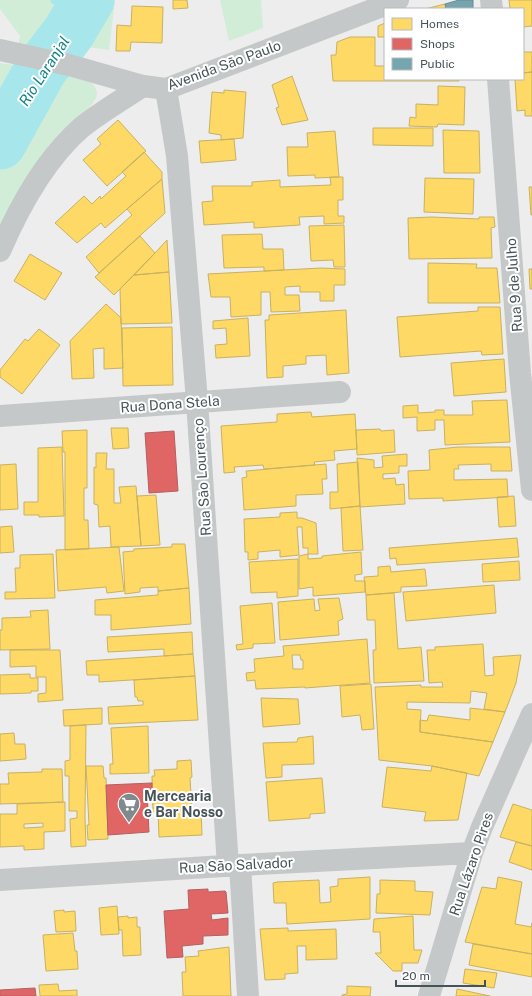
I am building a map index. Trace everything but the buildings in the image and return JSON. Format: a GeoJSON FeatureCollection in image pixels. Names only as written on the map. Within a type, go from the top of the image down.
{"type":"FeatureCollection","features":[{"type":"Feature","properties":{"kind":"street","name":"Avenida São Paulo"},"geometry":{"type":"LineString","coordinates":[[8,51],[69,65],[143,86],[166,89],[398,0]]}},
{"type":"Feature","properties":{"kind":"street","name":"Rua 9 de Julho"},"geometry":{"type":"LineString","coordinates":[[498,80],[520,374],[532,490]]}},
{"type":"Feature","properties":{"kind":"street"},"geometry":{"type":"LineString","coordinates":[[0,252],[27,198],[48,164],[63,145],[83,126],[143,86]]}},
{"type":"Feature","properties":{"kind":"street","name":"Rua São Lourenço"},"geometry":{"type":"LineString","coordinates":[[166,89],[177,156],[234,865],[248,996]]}},
{"type":"Feature","properties":{"kind":"street","name":"Rua Dona Stela"},"geometry":{"type":"LineString","coordinates":[[0,416],[340,392]]}},
{"type":"Feature","properties":{"kind":"street","name":"Rua Lázaro Pires"},"geometry":{"type":"LineString","coordinates":[[429,996],[472,853],[532,714]]}},
{"type":"Feature","properties":{"kind":"street","name":"Rua São Salvador"},"geometry":{"type":"LineString","coordinates":[[0,880],[234,865],[472,853]]}},
{"type":"Feature","properties":{"kind":"green space"},"geometry":{"type":"Polygon","coordinates":[[[0,0],[115,0],[109,50],[73,45],[65,74],[84,79],[93,85],[96,88],[96,98],[89,108],[63,130],[43,153],[27,178],[0,231],[0,63],[14,65],[20,36],[0,9],[0,0]]]}},
{"type":"Feature","properties":{"kind":"green space"},"geometry":{"type":"Polygon","coordinates":[[[220,0],[261,0],[263,28],[229,41],[220,0]]]}},
{"type":"Feature","properties":{"kind":"waterway"},"geometry":{"type":"LineString","coordinates":[[55,0],[84,8]]}},
{"type":"Feature","properties":{"kind":"waterway","name":"Rio Laranjal"},"geometry":{"type":"LineString","coordinates":[[0,143],[41,69],[69,32],[88,0]]}},
{"type":"Feature","properties":{"kind":"place","name":"Mercearia e Bar Nosso"},"geometry":{"type":"Point","coordinates":[129,824]}}]}
